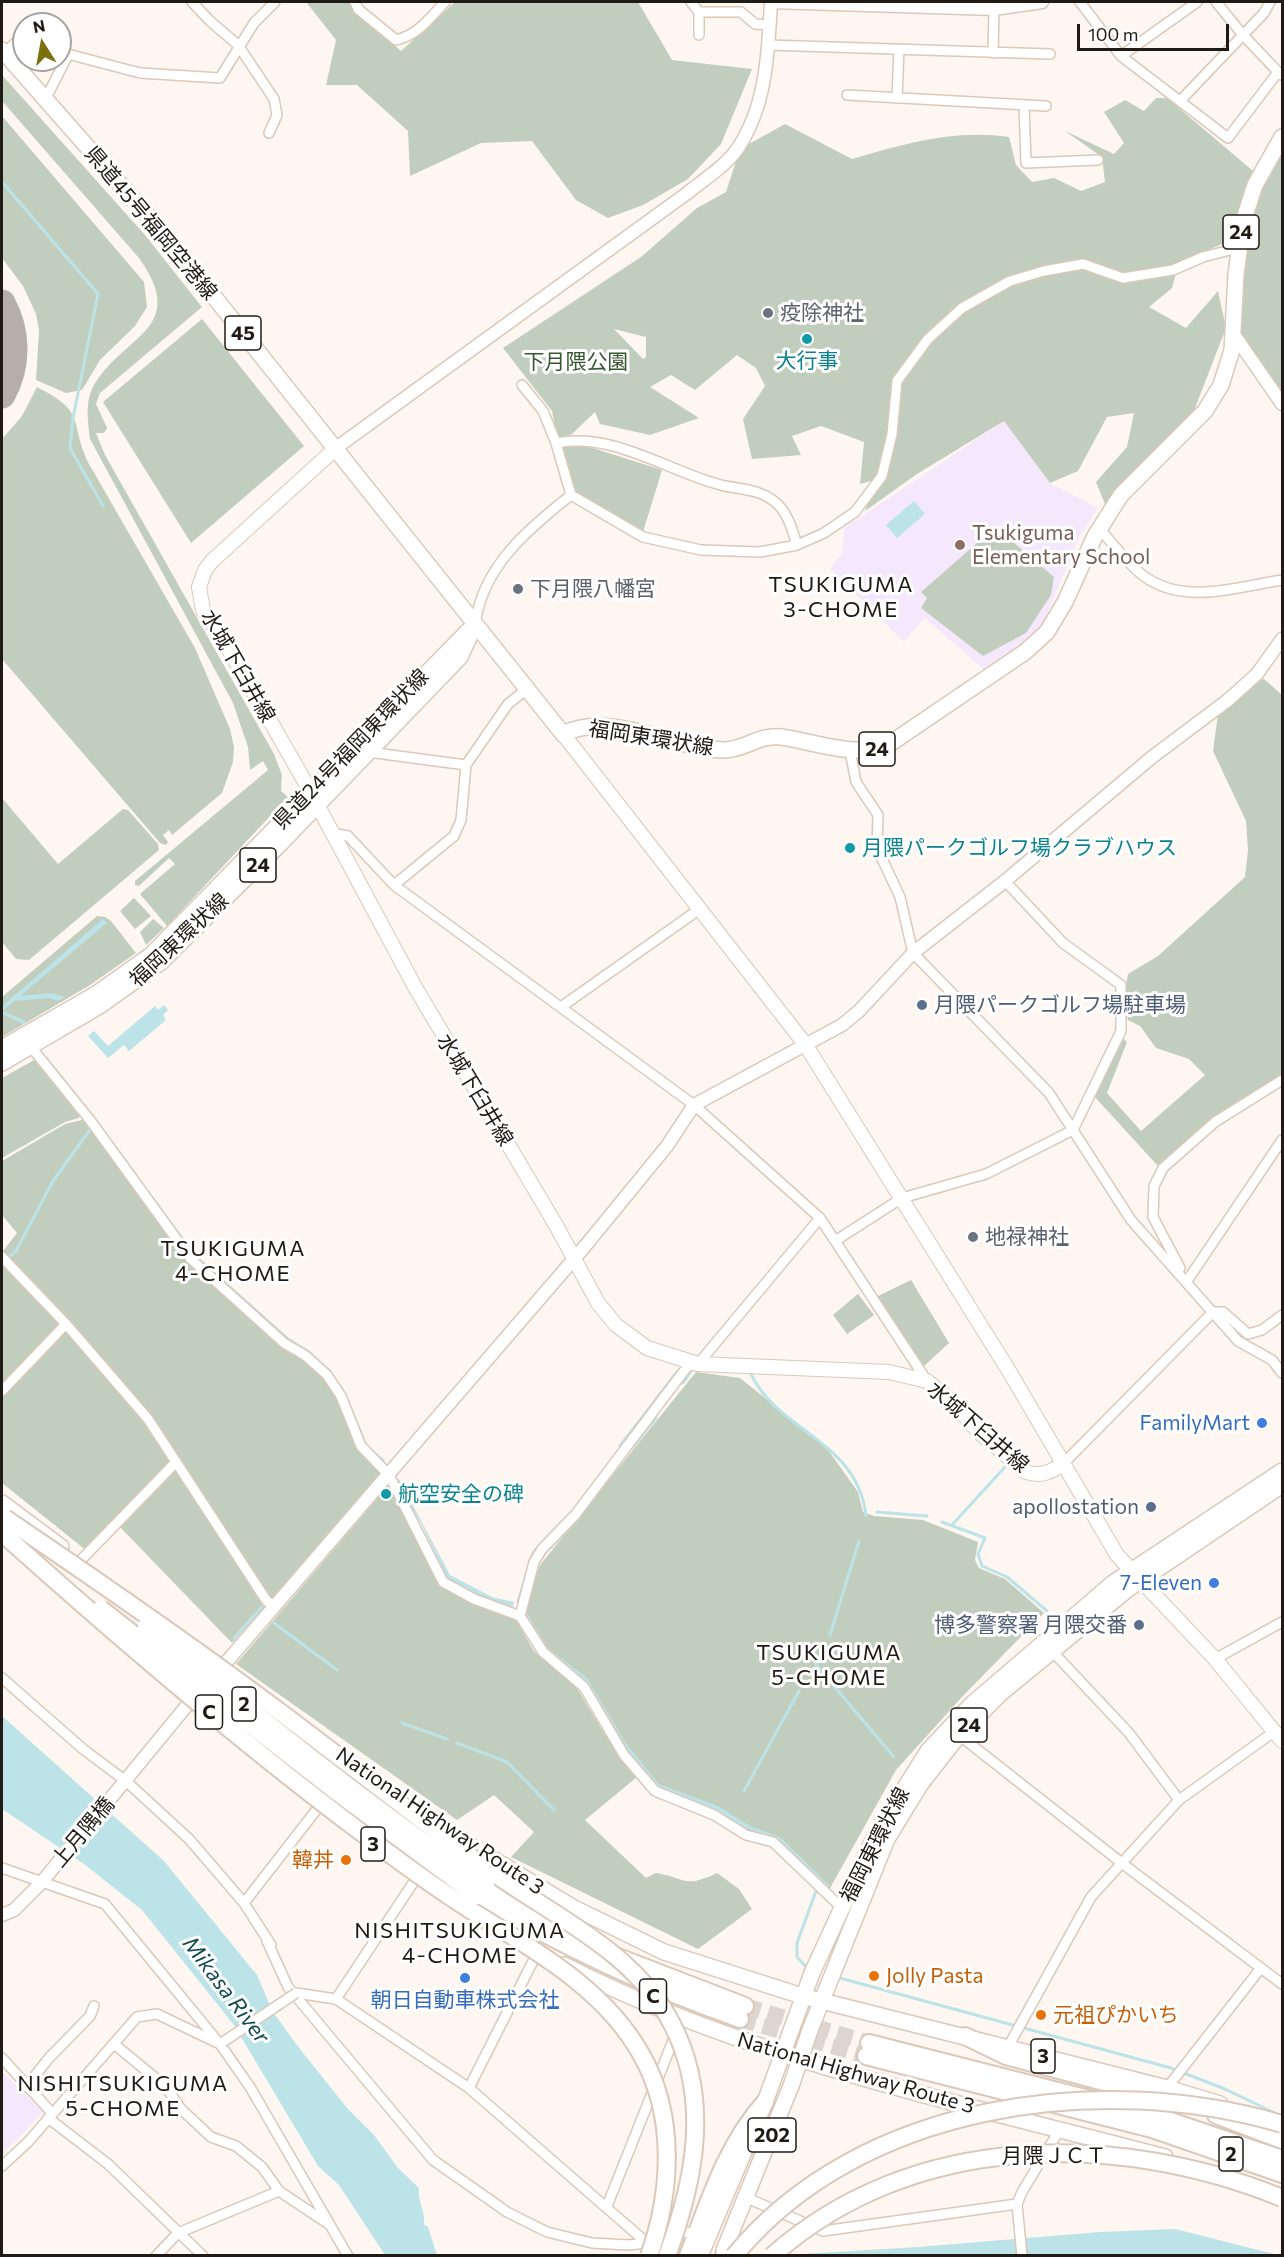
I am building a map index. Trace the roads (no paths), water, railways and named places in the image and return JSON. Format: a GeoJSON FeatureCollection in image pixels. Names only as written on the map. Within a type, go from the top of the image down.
{"type":"FeatureCollection","features":[{"type":"Feature","properties":{"kind":"highway","name":"2"},"geometry":{"type":"LineString","coordinates":[[2,1520],[316,1776],[481,1891],[528,1927],[628,1975],[743,2013]]}},
{"type":"Feature","properties":{"kind":"highway","name":"C"},"geometry":{"type":"LineString","coordinates":[[2,1520],[117,1636],[250,1746],[409,1867],[563,1971],[608,2008],[641,2053],[659,2095],[664,2116],[666,2177],[658,2224],[648,2249]]}},
{"type":"Feature","properties":{"kind":"highway","name":"C"},"geometry":{"type":"LineString","coordinates":[[2,1520],[147,1613],[492,1872],[590,1936],[647,1988],[672,2024],[681,2045],[695,2109],[696,2150],[690,2185],[667,2256]]}},
{"type":"Feature","properties":{"kind":"highway"},"geometry":{"type":"LineString","coordinates":[[964,2036],[1006,2056],[1165,2092],[1282,2140]]}},
{"type":"Feature","properties":{"kind":"highway","name":"2"},"geometry":{"type":"LineString","coordinates":[[867,2049],[1282,2159]]}},
{"type":"Feature","properties":{"kind":"highway"},"geometry":{"type":"LineString","coordinates":[[734,2256],[759,2229],[794,2198],[855,2159],[912,2134],[990,2112],[1064,2101],[1154,2101],[1230,2110],[1282,2124]]}},
{"type":"Feature","properties":{"kind":"highway"},"geometry":{"type":"LineString","coordinates":[[688,2256],[731,2150],[746,2123],[765,2102]]}},
{"type":"Feature","properties":{"kind":"highway","name":"2"},"geometry":{"type":"LineString","coordinates":[[1180,2131],[1282,2174]]}},
{"type":"Feature","properties":{"kind":"highway","name":"月隈ＪＣＴ"},"geometry":{"type":"LineString","coordinates":[[772,2256],[811,2226],[854,2201],[892,2184],[939,2167],[996,2156],[1034,2152],[1082,2153],[1139,2159],[1200,2170],[1282,2196]]}},
{"type":"Feature","properties":{"kind":"highway"},"geometry":{"type":"LineString","coordinates":[[723,2256],[730,2239]]}},
{"type":"Feature","properties":{"kind":"main road","name":"県道45号福岡空港線"},"geometry":{"type":"LineString","coordinates":[[3,51],[164,234],[476,625]]}},
{"type":"Feature","properties":{"kind":"main road","name":"24"},"geometry":{"type":"LineString","coordinates":[[1099,528],[1122,495],[1205,411],[1221,385],[1234,336],[1238,248],[1243,222],[1255,185],[1282,137]]}},
{"type":"Feature","properties":{"kind":"main road","name":"水城下臼井線"},"geometry":{"type":"LineString","coordinates":[[336,448],[212,561],[199,587],[203,610],[223,639],[314,799],[415,987],[598,1303],[629,1336],[647,1348],[698,1364],[889,1372],[927,1381],[1026,1472],[1034,1475],[1051,1472],[1063,1464]]}},
{"type":"Feature","properties":{"kind":"main road","name":"福岡東環状線"},"geometry":{"type":"LineString","coordinates":[[2,1063],[128,988],[160,963],[314,799],[368,752],[460,657],[476,625],[563,734],[589,725],[639,732],[710,749],[738,748],[771,736],[865,752],[888,745],[1039,640],[1047,632],[1065,602],[1099,528]]}},
{"type":"Feature","properties":{"kind":"main road","name":"県道24号福岡東環状線"},"geometry":{"type":"LineString","coordinates":[[2,1048],[96,994],[144,961],[314,799],[450,648],[476,625]]}},
{"type":"Feature","properties":{"kind":"main road","name":"水城下臼井線"},"geometry":{"type":"LineString","coordinates":[[563,734],[805,1044],[1009,1371],[1117,1555],[1215,1659],[1280,1738]]}},
{"type":"Feature","properties":{"kind":"main road","name":"福岡東環状線"},"geometry":{"type":"LineString","coordinates":[[792,2028],[802,1996],[876,1834],[928,1751],[972,1704],[1135,1575],[1282,1471]]}},
{"type":"Feature","properties":{"kind":"main road","name":"福岡東環状線"},"geometry":{"type":"LineString","coordinates":[[810,2030],[887,1839],[920,1785],[958,1735],[1001,1693],[1052,1651],[1135,1575],[1282,1485]]}},
{"type":"Feature","properties":{"kind":"main road","name":"National Highway Route 3"},"geometry":{"type":"LineString","coordinates":[[2,1520],[80,1561],[400,1800],[510,1872],[572,1908],[664,1952],[802,1996],[1008,2047],[1282,2124]]}},
{"type":"Feature","properties":{"kind":"main road","name":"National Highway Route 3"},"geometry":{"type":"LineString","coordinates":[[2,1539],[321,1804],[417,1877],[540,1953],[608,1988],[681,2019],[800,2061],[1243,2178],[1282,2196]]}},
{"type":"Feature","properties":{"kind":"main road","name":"202"},"geometry":{"type":"LineString","coordinates":[[700,2256],[714,2218],[765,2102],[792,2028]]}},
{"type":"Feature","properties":{"kind":"main road","name":"202"},"geometry":{"type":"LineString","coordinates":[[730,2239],[810,2030]]}},
{"type":"Feature","properties":{"kind":"street"},"geometry":{"type":"LineString","coordinates":[[192,2],[238,45],[274,99],[277,116],[269,133]]}},
{"type":"Feature","properties":{"kind":"street"},"geometry":{"type":"LineString","coordinates":[[72,56],[140,73],[220,78],[238,45],[254,23],[275,2]]}},
{"type":"Feature","properties":{"kind":"street"},"geometry":{"type":"LineString","coordinates":[[356,2],[358,9],[396,40],[408,38],[446,2]]}},
{"type":"Feature","properties":{"kind":"street"},"geometry":{"type":"LineString","coordinates":[[691,2],[699,12],[699,34]]}},
{"type":"Feature","properties":{"kind":"street"},"geometry":{"type":"LineString","coordinates":[[336,448],[711,176],[737,149],[756,111],[765,81],[771,2],[994,9],[1042,2]]}},
{"type":"Feature","properties":{"kind":"street"},"geometry":{"type":"LineString","coordinates":[[1080,2],[1121,56],[1228,138],[1280,74],[1216,2]]}},
{"type":"Feature","properties":{"kind":"street"},"geometry":{"type":"LineString","coordinates":[[1121,56],[1197,2]]}},
{"type":"Feature","properties":{"kind":"street"},"geometry":{"type":"LineString","coordinates":[[1180,101],[1264,13],[1270,2]]}},
{"type":"Feature","properties":{"kind":"street"},"geometry":{"type":"LineString","coordinates":[[993,52],[994,9]]}},
{"type":"Feature","properties":{"kind":"street"},"geometry":{"type":"LineString","coordinates":[[699,12],[741,12],[755,24],[770,25]]}},
{"type":"Feature","properties":{"kind":"street"},"geometry":{"type":"LineString","coordinates":[[768,45],[1050,54]]}},
{"type":"Feature","properties":{"kind":"street"},"geometry":{"type":"LineString","coordinates":[[897,98],[898,50]]}},
{"type":"Feature","properties":{"kind":"street"},"geometry":{"type":"LineString","coordinates":[[45,100],[57,72]]}},
{"type":"Feature","properties":{"kind":"street"},"geometry":{"type":"LineString","coordinates":[[847,95],[1046,106]]}},
{"type":"Feature","properties":{"kind":"street"},"geometry":{"type":"LineString","coordinates":[[1024,105],[1026,163],[1098,160]]}},
{"type":"Feature","properties":{"kind":"street"},"geometry":{"type":"LineString","coordinates":[[522,385],[543,411],[556,443],[571,495],[643,537],[701,550],[760,552],[797,545],[824,533],[855,512],[882,476],[892,434],[897,381],[928,339],[962,308],[1011,281],[1044,271],[1083,264],[1124,278],[1173,270],[1203,257],[1238,248]]}},
{"type":"Feature","properties":{"kind":"street"},"geometry":{"type":"LineString","coordinates":[[1234,336],[1282,404]]}},
{"type":"Feature","properties":{"kind":"street"},"geometry":{"type":"LineString","coordinates":[[556,443],[574,439],[642,454],[688,475],[718,485],[750,489],[774,501],[786,513],[797,545]]}},
{"type":"Feature","properties":{"kind":"street","name":"福岡東環状線"},"geometry":{"type":"LineString","coordinates":[[476,625],[478,602],[513,544],[571,495]]}},
{"type":"Feature","properties":{"kind":"street"},"geometry":{"type":"LineString","coordinates":[[1099,528],[1140,573],[1168,590],[1197,593],[1282,580]]}},
{"type":"Feature","properties":{"kind":"street"},"geometry":{"type":"LineString","coordinates":[[694,1105],[842,1025],[859,1011],[913,953],[1005,881],[1151,758],[1228,700],[1257,674],[1282,639]]}},
{"type":"Feature","properties":{"kind":"street"},"geometry":{"type":"LineString","coordinates":[[394,885],[454,836],[461,820],[466,765],[508,704],[527,689]]}},
{"type":"Feature","properties":{"kind":"street"},"geometry":{"type":"LineString","coordinates":[[850,751],[856,782],[878,814],[877,848],[900,897],[913,953],[1049,1093],[1131,1220],[1238,1341],[1272,1360],[1282,1373]]}},
{"type":"Feature","properties":{"kind":"street"},"geometry":{"type":"LineString","coordinates":[[368,752],[466,765]]}},
{"type":"Feature","properties":{"kind":"street"},"geometry":{"type":"LineString","coordinates":[[331,833],[348,836],[394,885],[694,1105],[820,1218],[927,1381]]}},
{"type":"Feature","properties":{"kind":"street"},"geometry":{"type":"LineString","coordinates":[[835,1241],[902,1198],[986,1174],[1073,1130],[1121,1031],[1123,988],[1063,943],[1005,881]]}},
{"type":"Feature","properties":{"kind":"street"},"geometry":{"type":"LineString","coordinates":[[561,1007],[701,908]]}},
{"type":"Feature","properties":{"kind":"street"},"geometry":{"type":"LineString","coordinates":[[31,1047],[90,1120],[191,1259],[275,1336],[306,1356],[327,1375],[341,1396],[361,1446],[389,1475],[443,1582],[474,1599],[520,1616],[543,1652],[584,1687],[624,1755],[655,1791],[714,1815],[746,1836],[773,1842],[843,1909]]}},
{"type":"Feature","properties":{"kind":"street"},"geometry":{"type":"LineString","coordinates":[[1186,1281],[1153,1217],[1154,1186],[1163,1168],[1215,1122],[1282,1080]]}},
{"type":"Feature","properties":{"kind":"street","name":"上月隅橋"},"geometry":{"type":"LineString","coordinates":[[2,1914],[14,1910],[43,1880],[124,1785],[192,1698],[222,1667],[389,1475],[442,1409],[573,1258],[667,1146],[694,1105]]}},
{"type":"Feature","properties":{"kind":"street"},"geometry":{"type":"LineString","coordinates":[[1186,1281],[1282,1140]]}},
{"type":"Feature","properties":{"kind":"street"},"geometry":{"type":"LineString","coordinates":[[520,1616],[534,1562],[542,1549],[575,1515],[687,1367],[698,1364],[820,1218]]}},
{"type":"Feature","properties":{"kind":"street"},"geometry":{"type":"LineString","coordinates":[[2,1257],[66,1324],[148,1419],[266,1600],[274,1607]]}},
{"type":"Feature","properties":{"kind":"street"},"geometry":{"type":"LineString","coordinates":[[1063,1464],[1213,1312],[1223,1312],[1248,1334],[1262,1330],[1282,1315]]}},
{"type":"Feature","properties":{"kind":"street"},"geometry":{"type":"LineString","coordinates":[[2,1391],[66,1324]]}},
{"type":"Feature","properties":{"kind":"street"},"geometry":{"type":"LineString","coordinates":[[80,1561],[176,1462]]}},
{"type":"Feature","properties":{"kind":"street"},"geometry":{"type":"LineString","coordinates":[[1215,1659],[1282,1622]]}},
{"type":"Feature","properties":{"kind":"street"},"geometry":{"type":"LineString","coordinates":[[1052,1651],[1129,1733],[1179,1800]]}},
{"type":"Feature","properties":{"kind":"street"},"geometry":{"type":"LineString","coordinates":[[2,1678],[189,1839],[244,1903],[297,1992]]}},
{"type":"Feature","properties":{"kind":"street"},"geometry":{"type":"LineString","coordinates":[[958,1735],[1282,1984]]}},
{"type":"Feature","properties":{"kind":"street"},"geometry":{"type":"LineString","coordinates":[[1008,2047],[1091,1898],[1179,1800],[1280,1738]]}},
{"type":"Feature","properties":{"kind":"street"},"geometry":{"type":"LineString","coordinates":[[244,1903],[321,1804]]}},
{"type":"Feature","properties":{"kind":"street"},"geometry":{"type":"LineString","coordinates":[[2,1868],[43,1880],[105,1904],[222,2043],[348,2256]]}},
{"type":"Feature","properties":{"kind":"street"},"geometry":{"type":"LineString","coordinates":[[336,1999],[417,1877]]}},
{"type":"Feature","properties":{"kind":"street"},"geometry":{"type":"LineString","coordinates":[[267,1941],[288,1987],[433,2160],[507,2212],[548,2232],[592,2243],[628,2245],[648,2249],[687,2232]]}},
{"type":"Feature","properties":{"kind":"street"},"geometry":{"type":"LineString","coordinates":[[469,2088],[532,1963],[540,1953]]}},
{"type":"Feature","properties":{"kind":"street"},"geometry":{"type":"LineString","coordinates":[[1165,2092],[1262,1968]]}},
{"type":"Feature","properties":{"kind":"street"},"geometry":{"type":"LineString","coordinates":[[222,2043],[297,1992],[336,1999],[469,2088],[607,2206],[648,2249]]}},
{"type":"Feature","properties":{"kind":"street"},"geometry":{"type":"LineString","coordinates":[[26,2087],[49,2058],[90,2016],[94,2006]]}},
{"type":"Feature","properties":{"kind":"street"},"geometry":{"type":"LineString","coordinates":[[2,2166],[28,2142],[137,2017],[157,2014],[222,2043]]}},
{"type":"Feature","properties":{"kind":"street"},"geometry":{"type":"LineString","coordinates":[[607,2206],[681,2019]]}},
{"type":"Feature","properties":{"kind":"street"},"geometry":{"type":"LineString","coordinates":[[114,2044],[165,2086],[181,2109],[211,2137],[236,2146],[262,2167],[279,2191],[332,2226]]}},
{"type":"Feature","properties":{"kind":"street"},"geometry":{"type":"LineString","coordinates":[[2,2058],[50,2115],[108,2164],[203,2256]]}},
{"type":"Feature","properties":{"kind":"street"},"geometry":{"type":"LineString","coordinates":[[1022,2256],[1017,2205],[1060,2129]]}},
{"type":"Feature","properties":{"kind":"street"},"geometry":{"type":"LineString","coordinates":[[156,2256],[178,2233],[279,2191]]}},
{"type":"Feature","properties":{"kind":"street"},"geometry":{"type":"LineString","coordinates":[[747,2198],[823,2231],[1017,2205]]}},
{"type":"Feature","properties":{"kind":"water"},"geometry":{"type":"Polygon","coordinates":[[[914,501],[925,514],[897,538],[886,525],[914,501]]]}},
{"type":"Feature","properties":{"kind":"water"},"geometry":{"type":"Polygon","coordinates":[[[103,919],[107,923],[20,996],[50,993],[65,997],[58,1001],[50,998],[14,1001],[3,1011],[26,1021],[23,1024],[2,1014],[2,1006],[103,919]]]}},
{"type":"Feature","properties":{"kind":"water"},"geometry":{"type":"Polygon","coordinates":[[[164,1005],[168,1010],[163,1015],[166,1020],[129,1051],[124,1045],[108,1058],[88,1036],[94,1031],[108,1046],[155,1006],[158,1010],[164,1005]]]}},
{"type":"Feature","properties":{"kind":"water"},"geometry":{"type":"Polygon","coordinates":[[[47,1057],[98,1121],[195,1254],[289,1338],[310,1351],[331,1371],[346,1393],[366,1442],[385,1460],[381,1464],[368,1451],[343,1395],[193,1257],[44,1058],[47,1057]]]}},
{"type":"Feature","properties":{"kind":"water"},"geometry":{"type":"Polygon","coordinates":[[[399,1479],[450,1575],[492,1597],[514,1602],[513,1607],[476,1595],[447,1578],[422,1525],[396,1481],[399,1479]]]}},
{"type":"Feature","properties":{"kind":"water"},"geometry":{"type":"Polygon","coordinates":[[[527,1613],[547,1647],[587,1678],[625,1742],[659,1784],[718,1806],[750,1826],[780,1837],[830,1886],[827,1887],[771,1837],[738,1825],[716,1810],[689,1803],[657,1788],[626,1751],[584,1681],[543,1649],[524,1614],[527,1613]]]}},
{"type":"Feature","properties":{"kind":"water","name":"Mikasa River"},"geometry":{"type":"Polygon","coordinates":[[[2,1716],[164,1861],[257,1975],[273,2012],[296,2044],[347,2108],[374,2135],[398,2168],[419,2188],[424,2225],[428,2227],[437,2255],[385,2255],[339,2185],[318,2166],[234,2025],[142,1910],[84,1864],[2,1809],[2,1716]]]}},
{"type":"Feature","properties":{"kind":"water"},"geometry":{"type":"Polygon","coordinates":[[[1175,2229],[1278,2255],[767,2256],[918,2247],[1100,2232],[1175,2229]]]}},
{"type":"Feature","properties":{"kind":"waterway"},"geometry":{"type":"LineString","coordinates":[[2,182],[98,294],[73,418],[70,448],[103,506]]}},
{"type":"Feature","properties":{"kind":"waterway"},"geometry":{"type":"LineString","coordinates":[[2,1263],[16,1251],[53,1181],[92,1127]]}},
{"type":"Feature","properties":{"kind":"waterway"},"geometry":{"type":"LineString","coordinates":[[620,1446],[677,1372]]}},
{"type":"Feature","properties":{"kind":"waterway"},"geometry":{"type":"LineString","coordinates":[[683,1383],[690,1373]]}},
{"type":"Feature","properties":{"kind":"waterway"},"geometry":{"type":"LineString","coordinates":[[751,1374],[763,1394],[779,1410],[832,1452],[848,1469],[859,1490],[866,1515]]}},
{"type":"Feature","properties":{"kind":"waterway"},"geometry":{"type":"LineString","coordinates":[[632,1448],[656,1418]]}},
{"type":"Feature","properties":{"kind":"waterway"},"geometry":{"type":"LineString","coordinates":[[546,1552],[576,1521],[619,1464]]}},
{"type":"Feature","properties":{"kind":"waterway"},"geometry":{"type":"LineString","coordinates":[[952,1525],[1005,1467]]}},
{"type":"Feature","properties":{"kind":"waterway"},"geometry":{"type":"LineString","coordinates":[[877,1512],[927,1516]]}},
{"type":"Feature","properties":{"kind":"waterway"},"geometry":{"type":"LineString","coordinates":[[942,1522],[985,1538],[978,1554],[982,1566],[1007,1577],[1047,1611]]}},
{"type":"Feature","properties":{"kind":"waterway"},"geometry":{"type":"LineString","coordinates":[[518,1602],[533,1553],[550,1534]]}},
{"type":"Feature","properties":{"kind":"waterway"},"geometry":{"type":"LineString","coordinates":[[830,1635],[859,1541]]}},
{"type":"Feature","properties":{"kind":"waterway"},"geometry":{"type":"LineString","coordinates":[[234,1638],[262,1607]]}},
{"type":"Feature","properties":{"kind":"waterway"},"geometry":{"type":"LineString","coordinates":[[274,1623],[337,1670]]}},
{"type":"Feature","properties":{"kind":"waterway"},"geometry":{"type":"LineString","coordinates":[[816,1665],[823,1650]]}},
{"type":"Feature","properties":{"kind":"waterway"},"geometry":{"type":"LineString","coordinates":[[816,1665],[894,1757]]}},
{"type":"Feature","properties":{"kind":"waterway"},"geometry":{"type":"LineString","coordinates":[[744,1791],[799,1691]]}},
{"type":"Feature","properties":{"kind":"waterway"},"geometry":{"type":"LineString","coordinates":[[402,1723],[447,1739]]}},
{"type":"Feature","properties":{"kind":"waterway"},"geometry":{"type":"LineString","coordinates":[[457,1743],[507,1762],[554,1810]]}},
{"type":"Feature","properties":{"kind":"waterway"},"geometry":{"type":"LineString","coordinates":[[807,1968],[797,1957],[797,1943],[816,1891]]}},
{"type":"Feature","properties":{"kind":"waterway"},"geometry":{"type":"LineString","coordinates":[[836,1977],[1171,2068],[1225,2089],[1281,2116]]}},
{"type":"Feature","properties":{"kind":"tunnel"},"geometry":{"type":"LineString","coordinates":[[745,2006],[869,2043]]}},
{"type":"Feature","properties":{"kind":"tunnel"},"geometry":{"type":"LineString","coordinates":[[740,2019],[866,2056]]}},
{"type":"Feature","properties":{"kind":"place","name":"疫除神社"},"geometry":{"type":"Point","coordinates":[768,313]}},
{"type":"Feature","properties":{"kind":"place","name":"大行事"},"geometry":{"type":"Point","coordinates":[807,339]}},
{"type":"Feature","properties":{"kind":"place","name":"Tsukiguma Elementary School"},"geometry":{"type":"Point","coordinates":[960,545]}},
{"type":"Feature","properties":{"kind":"place","name":"下月隈八幡宮"},"geometry":{"type":"Point","coordinates":[518,589]}},
{"type":"Feature","properties":{"kind":"place","name":"月隈パークゴルフ場クラブハウス"},"geometry":{"type":"Point","coordinates":[850,848]}},
{"type":"Feature","properties":{"kind":"place","name":"月隈パークゴルフ場駐車場"},"geometry":{"type":"Point","coordinates":[922,1005]}},
{"type":"Feature","properties":{"kind":"place","name":"地禄神社"},"geometry":{"type":"Point","coordinates":[973,1237]}},
{"type":"Feature","properties":{"kind":"place","name":"FamilyMart"},"geometry":{"type":"Point","coordinates":[1262,1423]}},
{"type":"Feature","properties":{"kind":"place","name":"航空安全の碑"},"geometry":{"type":"Point","coordinates":[386,1494]}},
{"type":"Feature","properties":{"kind":"place","name":"apollostation"},"geometry":{"type":"Point","coordinates":[1151,1507]}},
{"type":"Feature","properties":{"kind":"place","name":"7-Eleven"},"geometry":{"type":"Point","coordinates":[1214,1583]}},
{"type":"Feature","properties":{"kind":"place","name":"博多警察署 月隈交番"},"geometry":{"type":"Point","coordinates":[1139,1625]}},
{"type":"Feature","properties":{"kind":"place","name":"韓丼"},"geometry":{"type":"Point","coordinates":[346,1860]}},
{"type":"Feature","properties":{"kind":"place","name":"Jolly Pasta"},"geometry":{"type":"Point","coordinates":[874,1976]}},
{"type":"Feature","properties":{"kind":"place","name":"朝日自動車株式会社"},"geometry":{"type":"Point","coordinates":[465,1978]}},
{"type":"Feature","properties":{"kind":"place","name":"元祖ぴかいち"},"geometry":{"type":"Point","coordinates":[1041,2015]}},
{"type":"Feature","properties":{"kind":"district","name":"TSUKIGUMA 3-CHOME"},"geometry":{"type":"Point","coordinates":[841,598]}},
{"type":"Feature","properties":{"kind":"district","name":"TSUKIGUMA 4-CHOME"},"geometry":{"type":"Point","coordinates":[233,1262]}},
{"type":"Feature","properties":{"kind":"district","name":"TSUKIGUMA 5-CHOME"},"geometry":{"type":"Point","coordinates":[829,1666]}},
{"type":"Feature","properties":{"kind":"district","name":"NISHITSUKIGUMA 4-CHOME"},"geometry":{"type":"Point","coordinates":[460,1944]}},
{"type":"Feature","properties":{"kind":"district","name":"NISHITSUKIGUMA 5-CHOME"},"geometry":{"type":"Point","coordinates":[123,2096]}},
{"type":"Feature","properties":{"kind":"park label","name":"下月隈公園"},"geometry":{"type":"Point","coordinates":[576,362]}}]}
